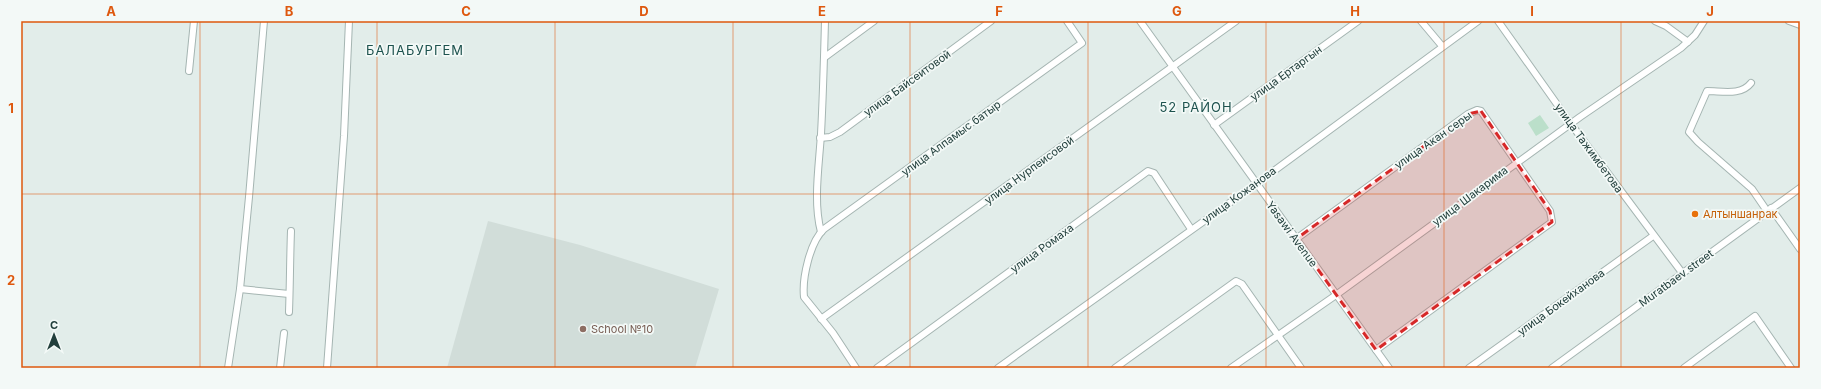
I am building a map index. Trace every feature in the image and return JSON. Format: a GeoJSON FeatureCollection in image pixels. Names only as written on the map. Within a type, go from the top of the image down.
{"type":"FeatureCollection","features":[{"type":"Feature","properties":{"kind":"street"},"geometry":{"type":"LineString","coordinates":[[189,71],[194,21]]}},
{"type":"Feature","properties":{"kind":"street"},"geometry":{"type":"LineString","coordinates":[[228,368],[240,289],[264,21]]}},
{"type":"Feature","properties":{"kind":"street"},"geometry":{"type":"LineString","coordinates":[[327,368],[344,136],[349,21]]}},
{"type":"Feature","properties":{"kind":"street"},"geometry":{"type":"LineString","coordinates":[[825,21],[825,57],[818,188],[818,220],[821,232],[813,243],[805,277],[804,293],[806,300],[840,343],[856,368]]}},
{"type":"Feature","properties":{"kind":"street"},"geometry":{"type":"LineString","coordinates":[[825,57],[874,21]]}},
{"type":"Feature","properties":{"kind":"street","name":"улица Байсеитовой"},"geometry":{"type":"LineString","coordinates":[[820,138],[830,137],[840,132],[991,21]]}},
{"type":"Feature","properties":{"kind":"street","name":"улица Алпамыс батыр"},"geometry":{"type":"LineString","coordinates":[[821,232],[1082,43],[1067,21]]}},
{"type":"Feature","properties":{"kind":"street","name":"Yasawi Avenue"},"geometry":{"type":"LineString","coordinates":[[1140,21],[1389,368]]}},
{"type":"Feature","properties":{"kind":"street","name":"улица Нурпеисовой"},"geometry":{"type":"LineString","coordinates":[[821,319],[1236,21]]}},
{"type":"Feature","properties":{"kind":"street","name":"улица Ертаргын"},"geometry":{"type":"LineString","coordinates":[[1214,125],[1358,21]]}},
{"type":"Feature","properties":{"kind":"street"},"geometry":{"type":"LineString","coordinates":[[1421,21],[1442,46]]}},
{"type":"Feature","properties":{"kind":"street","name":"улица Кожанова"},"geometry":{"type":"LineString","coordinates":[[998,368],[1256,184],[1478,21]]}},
{"type":"Feature","properties":{"kind":"street","name":"улица Тажимбетова"},"geometry":{"type":"LineString","coordinates":[[1498,21],[1571,124],[1653,236],[1683,274]]}},
{"type":"Feature","properties":{"kind":"street"},"geometry":{"type":"LineString","coordinates":[[1655,21],[1666,26],[1688,42]]}},
{"type":"Feature","properties":{"kind":"street","name":"улица Шакарима"},"geometry":{"type":"LineString","coordinates":[[1231,368],[1336,295],[1515,163],[1688,42],[1701,28],[1704,21]]}},
{"type":"Feature","properties":{"kind":"street"},"geometry":{"type":"LineString","coordinates":[[1789,21],[1800,25]]}},
{"type":"Feature","properties":{"kind":"street"},"geometry":{"type":"LineString","coordinates":[[1751,83],[1742,91],[1707,91],[1689,132],[1698,142],[1752,189],[1800,249]]}},
{"type":"Feature","properties":{"kind":"street","name":"улица Акан серы"},"geometry":{"type":"LineString","coordinates":[[1296,239],[1474,110],[1481,111],[1515,163],[1550,211],[1552,222],[1376,350]]}},
{"type":"Feature","properties":{"kind":"street","name":"улица Ромаха"},"geometry":{"type":"LineString","coordinates":[[877,368],[1148,171],[1154,173],[1191,229]]}},
{"type":"Feature","properties":{"kind":"street","name":"Muratbaev street"},"geometry":{"type":"LineString","coordinates":[[1552,368],[1683,274],[1769,209],[1800,188]]}},
{"type":"Feature","properties":{"kind":"street"},"geometry":{"type":"LineString","coordinates":[[289,312],[289,262],[291,232]]}},
{"type":"Feature","properties":{"kind":"street","name":"улица Бокейханова"},"geometry":{"type":"LineString","coordinates":[[1469,368],[1653,236]]}},
{"type":"Feature","properties":{"kind":"street"},"geometry":{"type":"LineString","coordinates":[[1115,368],[1236,281],[1242,284],[1302,368]]}},
{"type":"Feature","properties":{"kind":"street"},"geometry":{"type":"LineString","coordinates":[[240,289],[290,294]]}},
{"type":"Feature","properties":{"kind":"street"},"geometry":{"type":"LineString","coordinates":[[1684,368],[1754,316],[1791,368]]}},
{"type":"Feature","properties":{"kind":"street"},"geometry":{"type":"LineString","coordinates":[[280,368],[284,334]]}},
{"type":"Feature","properties":{"kind":"highlighted area"},"geometry":{"type":"Polygon","coordinates":[[[1481,111],[1550,211],[1552,222],[1376,350],[1296,239],[1468,114],[1481,111]]]}},
{"type":"Feature","properties":{"kind":"shaded area","name":"School №10"},"geometry":{"type":"Polygon","coordinates":[[[488,221],[580,245],[719,289],[695,368],[447,368],[488,221]]]}},
{"type":"Feature","properties":{"kind":"green space"},"geometry":{"type":"Polygon","coordinates":[[[1540,115],[1549,128],[1536,136],[1528,123],[1540,115]]]}},
{"type":"Feature","properties":{"kind":"place","name":"Алтыншанрак"},"geometry":{"type":"Point","coordinates":[1695,214]}},
{"type":"Feature","properties":{"kind":"place","name":"School №10"},"geometry":{"type":"Point","coordinates":[583,329]}},
{"type":"Feature","properties":{"kind":"district","name":"БАЛАБУРГЕМ"},"geometry":{"type":"Point","coordinates":[415,50]}},
{"type":"Feature","properties":{"kind":"district","name":"52 РАЙОН"},"geometry":{"type":"Point","coordinates":[1196,107]}}]}
